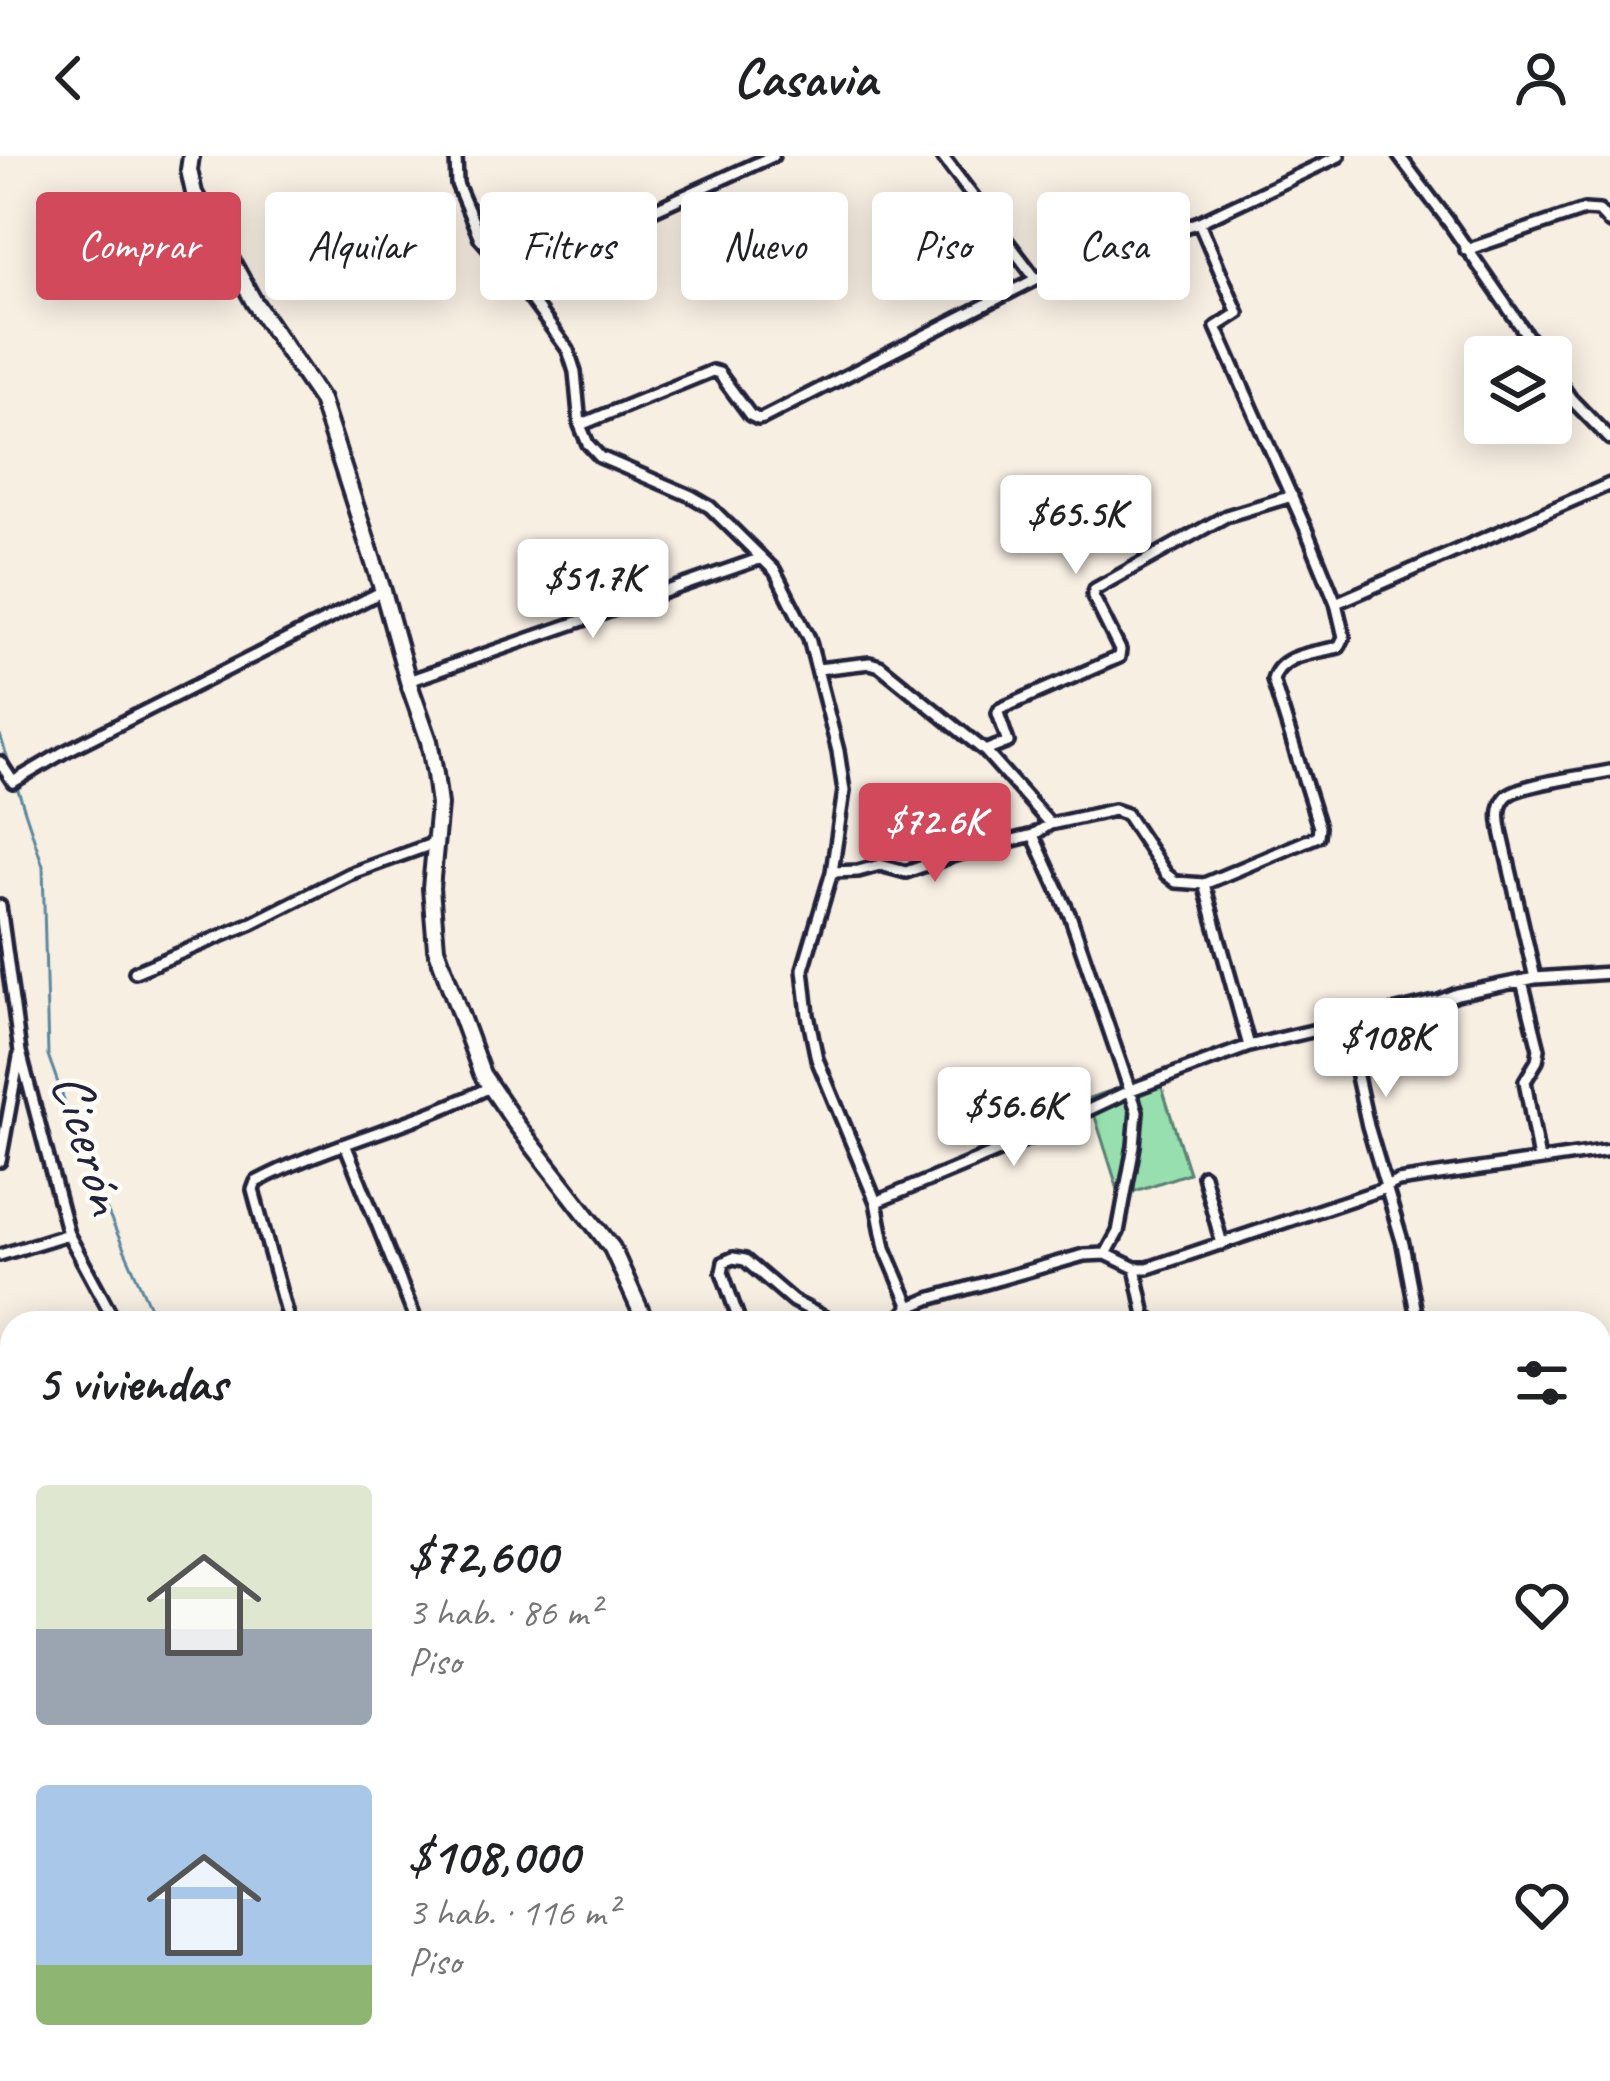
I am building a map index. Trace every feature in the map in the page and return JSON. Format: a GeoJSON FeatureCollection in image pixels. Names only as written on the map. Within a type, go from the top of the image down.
{"type":"FeatureCollection","features":[{"type":"Feature","properties":{"kind":"main road"},"geometry":{"type":"LineString","coordinates":[[191,156],[194,194],[254,302],[321,400],[383,591],[435,775],[439,805],[431,888],[436,948],[482,1074],[611,1247],[640,1311]]}},
{"type":"Feature","properties":{"kind":"street"},"geometry":{"type":"LineString","coordinates":[[456,156],[458,184],[480,238]]}},
{"type":"Feature","properties":{"kind":"street"},"geometry":{"type":"LineString","coordinates":[[657,208],[773,156]]}},
{"type":"Feature","properties":{"kind":"street"},"geometry":{"type":"LineString","coordinates":[[942,156],[1036,279]]}},
{"type":"Feature","properties":{"kind":"street"},"geometry":{"type":"LineString","coordinates":[[580,425],[712,370],[750,415],[763,418],[1036,279],[1199,221],[1340,156]]}},
{"type":"Feature","properties":{"kind":"street"},"geometry":{"type":"LineString","coordinates":[[1399,156],[1526,336]]}},
{"type":"Feature","properties":{"kind":"street"},"geometry":{"type":"LineString","coordinates":[[1466,250],[1584,210],[1599,211],[1610,223]]}},
{"type":"Feature","properties":{"kind":"street"},"geometry":{"type":"LineString","coordinates":[[832,872],[880,866],[906,872],[1034,835],[1050,824],[1119,810],[1130,817],[1176,883],[1204,884],[1318,836],[1273,680],[1276,669],[1285,662],[1341,645],[1344,637],[1336,603],[1292,496],[1216,327],[1238,313],[1199,221]]}},
{"type":"Feature","properties":{"kind":"street"},"geometry":{"type":"LineString","coordinates":[[531,300],[568,350],[580,425],[588,444],[600,457],[710,507],[775,571],[808,638],[844,790],[832,872],[803,969],[808,1016],[817,1060],[876,1202],[885,1248],[911,1311]]}},
{"type":"Feature","properties":{"kind":"street"},"geometry":{"type":"LineString","coordinates":[[1572,400],[1610,439]]}},
{"type":"Feature","properties":{"kind":"street"},"geometry":{"type":"LineString","coordinates":[[1336,603],[1610,484]]}},
{"type":"Feature","properties":{"kind":"street"},"geometry":{"type":"LineString","coordinates":[[985,751],[1008,742],[1000,709],[1119,657],[1120,650],[1093,596],[1095,589],[1226,516],[1292,496]]}},
{"type":"Feature","properties":{"kind":"street"},"geometry":{"type":"LineString","coordinates":[[408,681],[762,558]]}},
{"type":"Feature","properties":{"kind":"street"},"geometry":{"type":"LineString","coordinates":[[0,762],[13,782],[383,591]]}},
{"type":"Feature","properties":{"kind":"street"},"geometry":{"type":"LineString","coordinates":[[818,669],[880,666],[985,751],[1050,824]]}},
{"type":"Feature","properties":{"kind":"street"},"geometry":{"type":"LineString","coordinates":[[1535,978],[1502,835],[1502,802],[1524,788],[1610,771]]}},
{"type":"Feature","properties":{"kind":"street"},"geometry":{"type":"LineString","coordinates":[[1034,835],[1071,918],[1137,1111],[1118,1232],[1106,1254]]}},
{"type":"Feature","properties":{"kind":"street"},"geometry":{"type":"LineString","coordinates":[[135,972],[252,923],[349,874],[435,843]]}},
{"type":"Feature","properties":{"kind":"street"},"geometry":{"type":"LineString","coordinates":[[1204,884],[1249,1046]]}},
{"type":"Feature","properties":{"kind":"street","name":"Cicerón"},"geometry":{"type":"LineString","coordinates":[[0,906],[20,1052],[68,1234],[110,1311]]}},
{"type":"Feature","properties":{"kind":"street"},"geometry":{"type":"LineString","coordinates":[[876,1202],[1131,1090],[1249,1046],[1535,978],[1610,974]]}},
{"type":"Feature","properties":{"kind":"street"},"geometry":{"type":"LineString","coordinates":[[1522,982],[1539,1049],[1526,1081],[1539,1160]]}},
{"type":"Feature","properties":{"kind":"street"},"geometry":{"type":"LineString","coordinates":[[1345,1022],[1416,1311]]}},
{"type":"Feature","properties":{"kind":"street"},"geometry":{"type":"LineString","coordinates":[[0,1161],[20,1052]]}},
{"type":"Feature","properties":{"kind":"street"},"geometry":{"type":"LineString","coordinates":[[287,1311],[253,1190],[256,1182],[490,1087]]}},
{"type":"Feature","properties":{"kind":"street"},"geometry":{"type":"LineString","coordinates":[[345,1144],[412,1311]]}},
{"type":"Feature","properties":{"kind":"street"},"geometry":{"type":"LineString","coordinates":[[906,1311],[928,1299],[1084,1255],[1106,1254],[1136,1268],[1148,1268],[1397,1181],[1610,1150]]}},
{"type":"Feature","properties":{"kind":"street"},"geometry":{"type":"LineString","coordinates":[[1204,1175],[1222,1244]]}},
{"type":"Feature","properties":{"kind":"street"},"geometry":{"type":"LineString","coordinates":[[0,1255],[68,1234]]}},
{"type":"Feature","properties":{"kind":"street"},"geometry":{"type":"LineString","coordinates":[[736,1311],[722,1272],[724,1262],[733,1258],[745,1260],[813,1311]]}},
{"type":"Feature","properties":{"kind":"street"},"geometry":{"type":"LineString","coordinates":[[1136,1268],[1144,1311]]}},
{"type":"Feature","properties":{"kind":"green space"},"geometry":{"type":"Polygon","coordinates":[[[1158,1075],[1189,1173],[1120,1196],[1089,1098],[1158,1075]]]}},
{"type":"Feature","properties":{"kind":"waterway"},"geometry":{"type":"LineString","coordinates":[[0,735],[43,866],[48,1055],[88,1168],[152,1311]]}}]}
